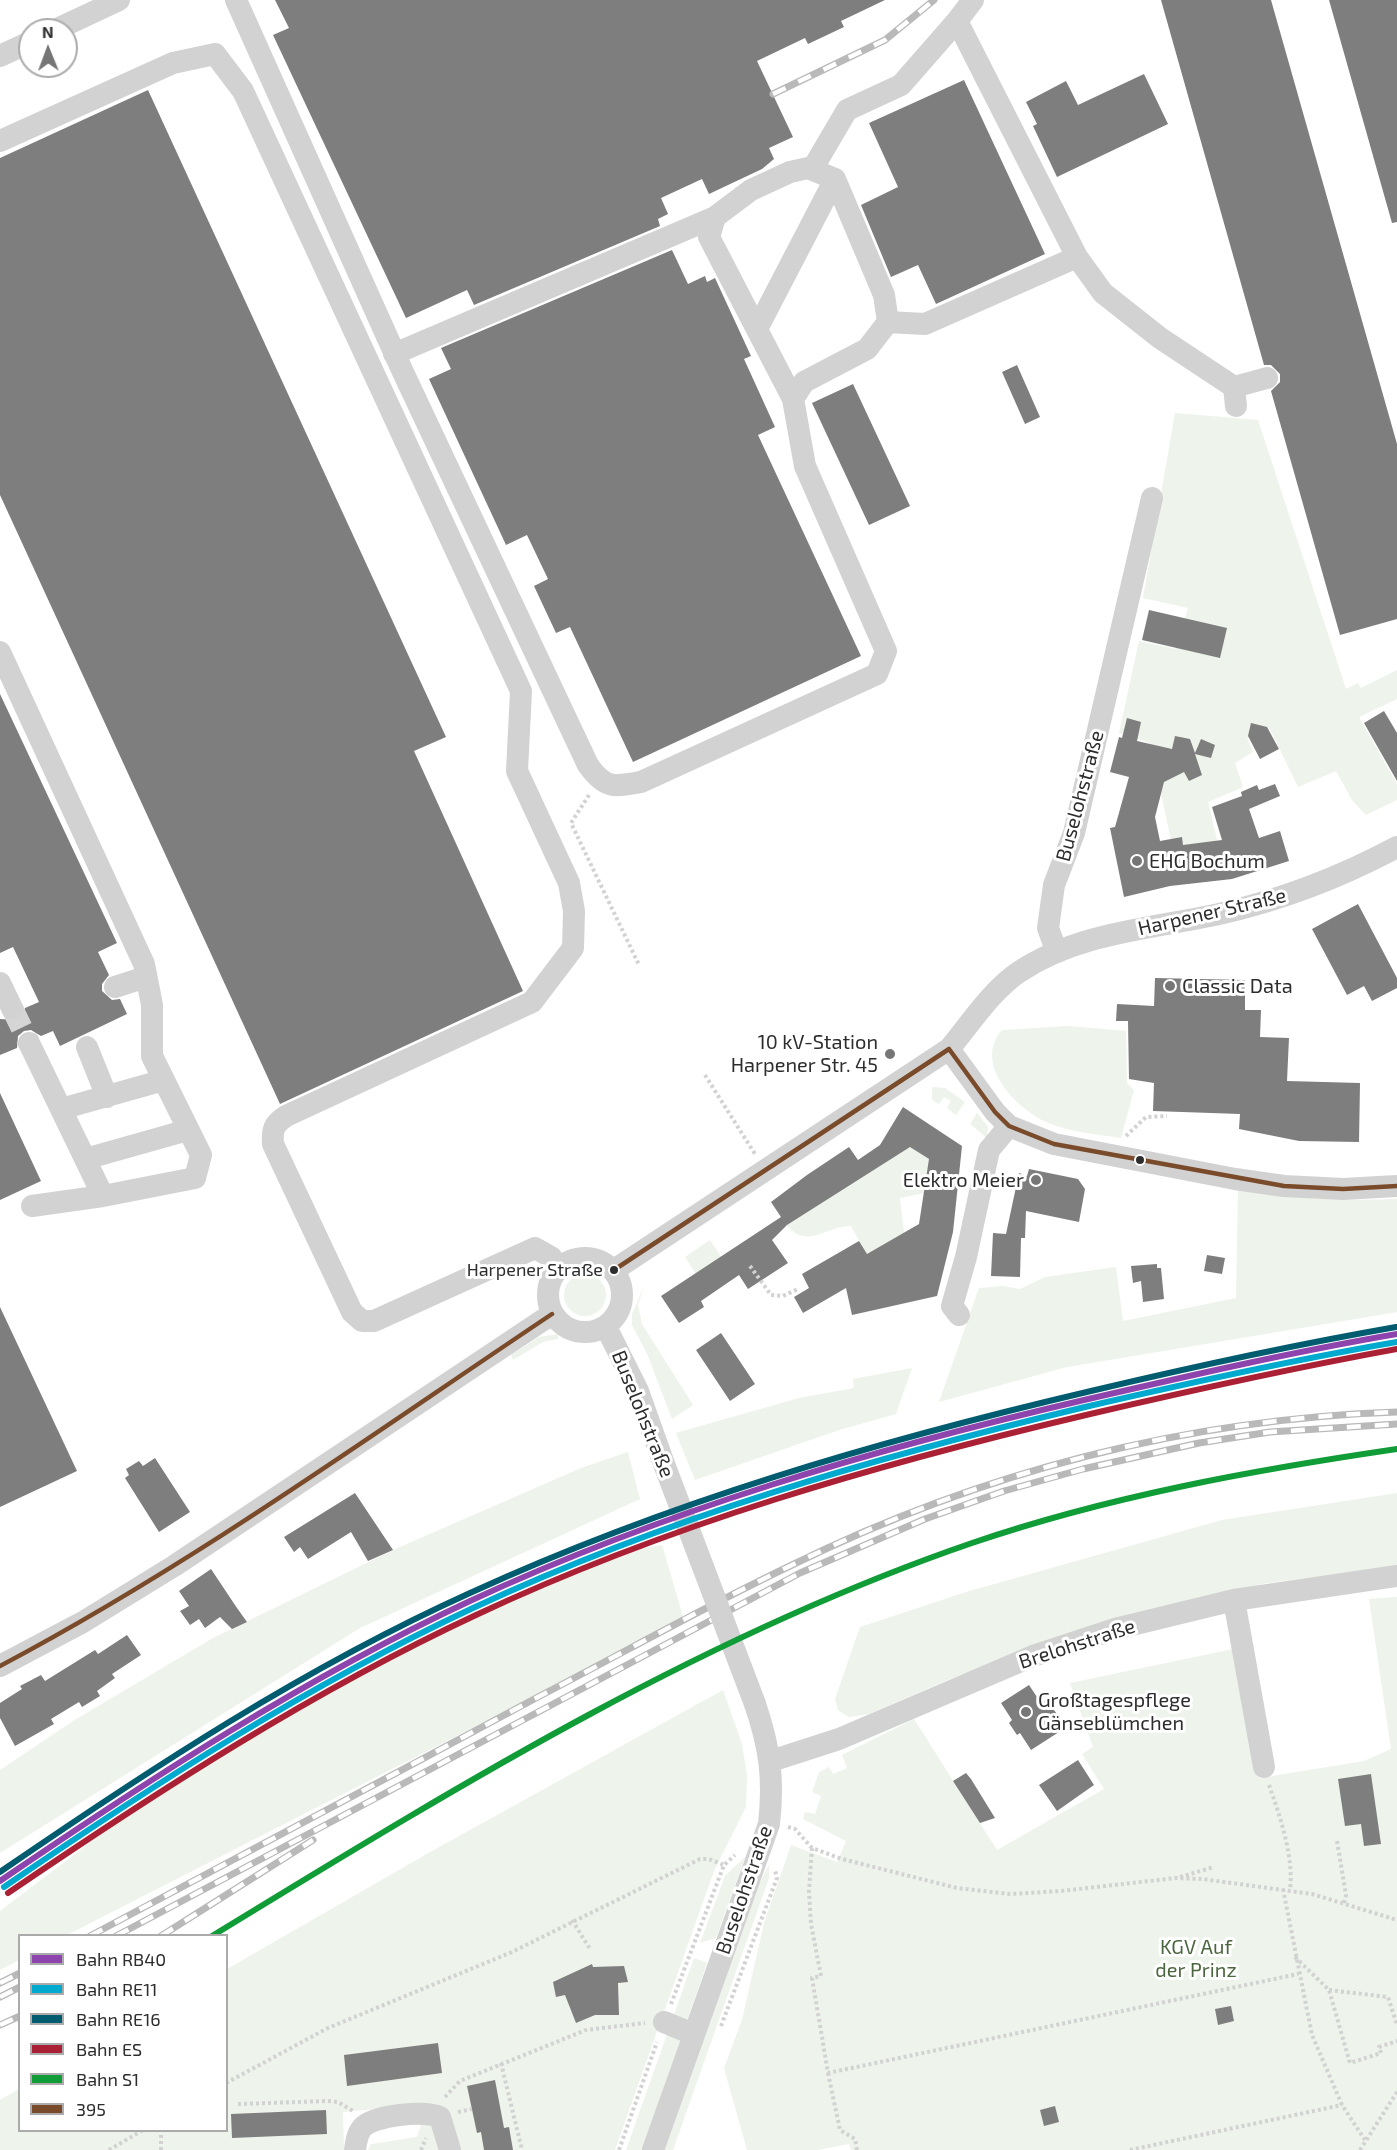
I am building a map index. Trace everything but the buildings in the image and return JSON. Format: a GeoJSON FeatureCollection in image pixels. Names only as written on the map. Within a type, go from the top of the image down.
{"type":"FeatureCollection","features":[{"type":"Feature","properties":{"kind":"street"},"geometry":{"type":"LineString","coordinates":[[78,19],[119,0]]}},
{"type":"Feature","properties":{"kind":"street"},"geometry":{"type":"LineString","coordinates":[[236,0],[394,354],[588,765],[598,780],[615,786],[641,782],[877,674],[886,651],[805,466],[793,399],[710,237],[715,217]]}},
{"type":"Feature","properties":{"kind":"street"},"geometry":{"type":"LineString","coordinates":[[813,168],[847,110],[902,85],[973,0]]}},
{"type":"Feature","properties":{"kind":"street"},"geometry":{"type":"LineString","coordinates":[[957,21],[1077,257],[1103,293],[1235,396],[1267,378]]}},
{"type":"Feature","properties":{"kind":"street"},"geometry":{"type":"LineString","coordinates":[[0,56],[18,48]]}},
{"type":"Feature","properties":{"kind":"street"},"geometry":{"type":"LineString","coordinates":[[0,141],[173,63],[215,54],[243,91],[521,691],[517,771],[569,883],[574,911],[573,948],[532,1002],[286,1116],[276,1122],[272,1131],[273,1144],[352,1312],[362,1321],[374,1321],[535,1248],[550,1257],[559,1268]]}},
{"type":"Feature","properties":{"kind":"street"},"geometry":{"type":"LineString","coordinates":[[394,354],[715,217],[761,186],[790,171],[813,168],[835,179],[884,295],[888,322],[867,349],[804,382],[793,399]]}},
{"type":"Feature","properties":{"kind":"street"},"geometry":{"type":"LineString","coordinates":[[757,329],[835,179]]}},
{"type":"Feature","properties":{"kind":"street"},"geometry":{"type":"LineString","coordinates":[[888,322],[925,324],[1077,257]]}},
{"type":"Feature","properties":{"kind":"street","name":"Buselohstraße"},"geometry":{"type":"LineString","coordinates":[[1056,950],[1048,928],[1054,885],[1074,833],[1152,498]]}},
{"type":"Feature","properties":{"kind":"street"},"geometry":{"type":"LineString","coordinates":[[0,652],[144,964],[152,1005],[152,1056],[201,1155],[195,1178],[103,1196],[32,1206]]}},
{"type":"Feature","properties":{"kind":"street","name":"Harpener Straße"},"geometry":{"type":"LineString","coordinates":[[1056,950],[1117,933],[1217,914],[1286,897],[1397,847]]}},
{"type":"Feature","properties":{"kind":"street"},"geometry":{"type":"LineString","coordinates":[[614,1270],[949,1049],[1017,973],[1056,950]]}},
{"type":"Feature","properties":{"kind":"street"},"geometry":{"type":"LineString","coordinates":[[115,987],[146,977]]}},
{"type":"Feature","properties":{"kind":"street"},"geometry":{"type":"LineString","coordinates":[[0,983],[12,1008]]}},
{"type":"Feature","properties":{"kind":"street"},"geometry":{"type":"LineString","coordinates":[[29,1042],[103,1196]]}},
{"type":"Feature","properties":{"kind":"street"},"geometry":{"type":"LineString","coordinates":[[87,1047],[107,1097]]}},
{"type":"Feature","properties":{"kind":"street"},"geometry":{"type":"LineString","coordinates":[[949,1049],[995,1112],[1009,1126],[1054,1144],[1284,1186],[1342,1189],[1397,1186]]}},
{"type":"Feature","properties":{"kind":"street"},"geometry":{"type":"LineString","coordinates":[[61,1109],[164,1080]]}},
{"type":"Feature","properties":{"kind":"street"},"geometry":{"type":"LineString","coordinates":[[960,1315],[952,1306],[966,1257],[978,1190],[989,1150],[1009,1126]]}},
{"type":"Feature","properties":{"kind":"street"},"geometry":{"type":"LineString","coordinates":[[85,1159],[188,1130]]}},
{"type":"Feature","properties":{"kind":"street"},"geometry":{"type":"LineString","coordinates":[[593,1258],[614,1270],[620,1279],[623,1300],[620,1311],[606,1327],[583,1333],[571,1330],[552,1314],[548,1289],[559,1268],[575,1259],[593,1258]]}},
{"type":"Feature","properties":{"kind":"street"},"geometry":{"type":"LineString","coordinates":[[0,1666],[83,1622],[174,1566],[552,1314]]}},
{"type":"Feature","properties":{"kind":"street","name":"Buselohstraße"},"geometry":{"type":"LineString","coordinates":[[606,1327],[638,1391],[755,1704],[771,1761],[772,1791],[769,1824],[653,2150]]}},
{"type":"Feature","properties":{"kind":"street","name":"Brelohstraße"},"geometry":{"type":"LineString","coordinates":[[771,1761],[839,1739],[1033,1656],[1115,1629],[1234,1600],[1397,1576]]}},
{"type":"Feature","properties":{"kind":"street"},"geometry":{"type":"LineString","coordinates":[[1234,1600],[1264,1767]]}},
{"type":"Feature","properties":{"kind":"street"},"geometry":{"type":"LineString","coordinates":[[664,2022],[693,2034]]}},
{"type":"Feature","properties":{"kind":"street"},"geometry":{"type":"LineString","coordinates":[[355,2150],[358,2134],[366,2124],[425,2113],[434,2114],[444,2123],[450,2150]]}},
{"type":"Feature","properties":{"kind":"path"},"geometry":{"type":"LineString","coordinates":[[598,780],[571,823],[639,965]]}},
{"type":"Feature","properties":{"kind":"path"},"geometry":{"type":"LineString","coordinates":[[705,1075],[765,1170]]}},
{"type":"Feature","properties":{"kind":"path"},"geometry":{"type":"LineString","coordinates":[[1121,1157],[1126,1137],[1146,1117],[1167,1116]]}},
{"type":"Feature","properties":{"kind":"path"},"geometry":{"type":"LineString","coordinates":[[750,1266],[771,1295],[783,1296],[798,1289]]}},
{"type":"Feature","properties":{"kind":"path"},"geometry":{"type":"LineString","coordinates":[[1264,1767],[1276,1805],[1292,1875],[1290,1890]]}},
{"type":"Feature","properties":{"kind":"path"},"geometry":{"type":"LineString","coordinates":[[769,1824],[795,1829],[812,1848],[842,1859],[957,1888],[1010,1894],[1061,1892],[1176,1878],[1214,1867]]}},
{"type":"Feature","properties":{"kind":"path"},"geometry":{"type":"LineString","coordinates":[[1337,1841],[1346,1895],[1344,1903]]}},
{"type":"Feature","properties":{"kind":"path"},"geometry":{"type":"LineString","coordinates":[[812,1848],[809,1891],[811,1924],[821,1976],[812,1978],[840,2130],[855,2139],[857,2150]]}},
{"type":"Feature","properties":{"kind":"path"},"geometry":{"type":"LineString","coordinates":[[228,2082],[328,2028],[512,1952],[572,1920],[700,1859],[710,1859],[724,1865]]}},
{"type":"Feature","properties":{"kind":"path"},"geometry":{"type":"LineString","coordinates":[[721,2028],[777,1878]]}},
{"type":"Feature","properties":{"kind":"path"},"geometry":{"type":"LineString","coordinates":[[1176,1878],[1283,1888],[1344,1903],[1397,1920]]}},
{"type":"Feature","properties":{"kind":"path"},"geometry":{"type":"LineString","coordinates":[[1283,1888],[1298,1974],[1312,2035],[1342,2105],[1365,2140]]}},
{"type":"Feature","properties":{"kind":"path"},"geometry":{"type":"LineString","coordinates":[[572,1920],[590,1949]]}},
{"type":"Feature","properties":{"kind":"path"},"geometry":{"type":"LineString","coordinates":[[1295,1957],[1329,1990],[1350,2062],[1381,2053],[1379,2047],[1397,2041]]}},
{"type":"Feature","properties":{"kind":"path"},"geometry":{"type":"LineString","coordinates":[[828,2073],[1298,1974]]}},
{"type":"Feature","properties":{"kind":"path"},"geometry":{"type":"LineString","coordinates":[[1329,1990],[1388,1997],[1397,2025]]}},
{"type":"Feature","properties":{"kind":"path"},"geometry":{"type":"LineString","coordinates":[[434,2114],[439,2104],[460,2081],[501,2063],[586,2030],[664,2022]]}},
{"type":"Feature","properties":{"kind":"path"},"geometry":{"type":"LineString","coordinates":[[501,2063],[522,2150]]}},
{"type":"Feature","properties":{"kind":"path"},"geometry":{"type":"LineString","coordinates":[[1360,2150],[1397,2092]]}},
{"type":"Feature","properties":{"kind":"path"},"geometry":{"type":"LineString","coordinates":[[238,2104],[338,2102],[366,2124]]}},
{"type":"Feature","properties":{"kind":"path"},"geometry":{"type":"LineString","coordinates":[[1130,2150],[1342,2105]]}},
{"type":"Feature","properties":{"kind":"path"},"geometry":{"type":"LineString","coordinates":[[109,2150],[140,2132]]}},
{"type":"Feature","properties":{"kind":"path"},"geometry":{"type":"LineString","coordinates":[[161,2132],[161,2150]]}},
{"type":"Feature","properties":{"kind":"green space"},"geometry":{"type":"Polygon","coordinates":[[[1175,413],[1258,420],[1346,689],[1358,683],[1361,688],[1397,670],[1397,699],[1359,717],[1397,784],[1397,800],[1366,815],[1352,800],[1336,771],[1298,787],[1270,729],[1247,738],[1253,752],[1235,763],[1243,787],[1208,802],[1219,848],[1174,854],[1159,784],[1141,780],[1150,743],[1119,733],[1139,641],[1176,649],[1188,608],[1143,598],[1175,413]]]}},
{"type":"Feature","properties":{"kind":"green space"},"geometry":{"type":"Polygon","coordinates":[[[1068,1026],[1126,1031],[1127,1083],[1134,1090],[1121,1138],[1072,1130],[1044,1121],[1021,1105],[1001,1082],[992,1056],[994,1043],[1002,1030],[1068,1026]]]}},
{"type":"Feature","properties":{"kind":"green space"},"geometry":{"type":"Polygon","coordinates":[[[932,1087],[945,1088],[965,1102],[956,1115],[947,1108],[951,1101],[944,1097],[939,1104],[932,1100],[932,1087]]]}},
{"type":"Feature","properties":{"kind":"green space"},"geometry":{"type":"Polygon","coordinates":[[[977,1113],[988,1127],[987,1138],[970,1124],[977,1113]]]}},
{"type":"Feature","properties":{"kind":"green space"},"geometry":{"type":"Polygon","coordinates":[[[888,1132],[933,1162],[926,1176],[924,1193],[900,1198],[904,1233],[867,1255],[851,1226],[817,1235],[802,1236],[787,1225],[864,1173],[888,1132]]]}},
{"type":"Feature","properties":{"kind":"green space"},"geometry":{"type":"Polygon","coordinates":[[[1238,1190],[1318,1199],[1397,1199],[1397,1312],[1067,1367],[939,1402],[979,1288],[1003,1286],[1020,1289],[1045,1277],[1116,1267],[1123,1321],[1236,1298],[1238,1190]]]}},
{"type":"Feature","properties":{"kind":"green space"},"geometry":{"type":"Polygon","coordinates":[[[710,1240],[722,1258],[700,1280],[685,1257],[710,1240]]]}},
{"type":"Feature","properties":{"kind":"green space"},"geometry":{"type":"Polygon","coordinates":[[[585,1274],[593,1275],[600,1280],[605,1287],[605,1303],[600,1310],[593,1315],[585,1316],[577,1315],[570,1310],[565,1303],[564,1295],[565,1287],[570,1280],[577,1275],[585,1274]]]}},
{"type":"Feature","properties":{"kind":"green space"},"geometry":{"type":"Polygon","coordinates":[[[644,1286],[638,1305],[642,1324],[693,1405],[672,1419],[648,1356],[632,1325],[632,1314],[644,1286]]]}},
{"type":"Feature","properties":{"kind":"green space"},"geometry":{"type":"Polygon","coordinates":[[[558,1334],[558,1339],[543,1342],[513,1360],[511,1355],[539,1337],[558,1334]]]}},
{"type":"Feature","properties":{"kind":"green space"},"geometry":{"type":"Polygon","coordinates":[[[912,1368],[896,1414],[839,1430],[695,1480],[676,1433],[799,1398],[854,1388],[853,1379],[912,1368]]]}},
{"type":"Feature","properties":{"kind":"green space"},"geometry":{"type":"Polygon","coordinates":[[[628,1452],[640,1499],[360,1628],[0,1853],[0,1770],[73,1721],[213,1638],[393,1550],[581,1468],[628,1452]]]}},
{"type":"Feature","properties":{"kind":"green space"},"geometry":{"type":"Polygon","coordinates":[[[1397,1493],[1397,1567],[1267,1583],[1108,1620],[945,1681],[869,1714],[849,1717],[838,1710],[835,1699],[860,1627],[966,1592],[1222,1520],[1397,1493]]]}},
{"type":"Feature","properties":{"kind":"green space"},"geometry":{"type":"Polygon","coordinates":[[[662,1545],[684,1620],[69,1934],[18,1934],[18,1961],[0,1970],[0,1911],[168,1783],[335,1685],[476,1612],[610,1553],[662,1545]]]}},
{"type":"Feature","properties":{"kind":"green space","name":"KGV Auf der Prinz"},"geometry":{"type":"Polygon","coordinates":[[[1397,1597],[1397,2150],[851,2150],[849,2144],[818,2150],[747,2150],[724,2068],[742,2020],[764,1923],[791,1845],[837,1862],[846,1841],[803,1819],[805,1812],[815,1814],[821,1796],[812,1792],[819,1772],[829,1767],[833,1774],[847,1768],[842,1755],[914,1719],[997,1850],[1104,1789],[1082,1754],[1093,1747],[1070,1683],[1238,1648],[1260,1778],[1364,1761],[1391,1749],[1369,1599],[1397,1597]]]}},
{"type":"Feature","properties":{"kind":"green space"},"geometry":{"type":"Polygon","coordinates":[[[723,1690],[742,1744],[747,1775],[746,1807],[714,1871],[615,2150],[459,2150],[428,2104],[343,2112],[344,2150],[0,2150],[0,2100],[18,2090],[18,2132],[228,2132],[228,1968],[432,1851],[723,1690]]]}},
{"type":"Feature","properties":{"kind":"green space"},"geometry":{"type":"Polygon","coordinates":[[[745,1857],[716,1938],[700,1943],[725,1876],[745,1857]]]}},
{"type":"Feature","properties":{"kind":"green space"},"geometry":{"type":"Polygon","coordinates":[[[769,1865],[769,1878],[673,2150],[664,2150],[758,1886],[769,1865]]]}},
{"type":"Feature","properties":{"kind":"green space"},"geometry":{"type":"Polygon","coordinates":[[[694,1958],[707,1963],[642,2150],[626,2150],[694,1958]]]}},
{"type":"Feature","properties":{"kind":"green space"},"geometry":{"type":"Polygon","coordinates":[[[423,2119],[434,2125],[443,2150],[368,2150],[371,2144],[417,2137],[423,2119]]]}},
{"type":"Feature","properties":{"kind":"tunnel"},"geometry":{"type":"LineString","coordinates":[[12,1008],[29,1043]]}},
{"type":"Feature","properties":{"kind":"railway"},"geometry":{"type":"LineString","coordinates":[[773,94],[885,40],[934,0]]}},
{"type":"Feature","properties":{"kind":"railway"},"geometry":{"type":"LineString","coordinates":[[94,1934],[696,1613],[864,1532],[937,1503],[1086,1456],[1163,1439],[1240,1426],[1318,1417],[1397,1412]]}},
{"type":"Feature","properties":{"kind":"railway"},"geometry":{"type":"LineString","coordinates":[[120,1934],[800,1573],[925,1519],[1004,1491],[1083,1469],[1199,1443],[1270,1432],[1397,1424]]}},
{"type":"Feature","properties":{"kind":"railway"},"geometry":{"type":"LineString","coordinates":[[164,1934],[313,1840]]}},
{"type":"Feature","properties":{"kind":"railway"},"geometry":{"type":"LineString","coordinates":[[0,1983],[18,1974]]}},
{"type":"Feature","properties":{"kind":"railway"},"geometry":{"type":"LineString","coordinates":[[0,1997],[18,1988]]}},
{"type":"Feature","properties":{"kind":"railway"},"geometry":{"type":"LineString","coordinates":[[0,2025],[18,2017]]}},
{"type":"Feature","properties":{"kind":"rail line","name":"RE16"},"geometry":{"type":"LineString","coordinates":[[0,1872],[171,1758],[288,1687],[408,1622],[545,1560],[621,1530],[775,1477],[1011,1410],[1167,1373],[1396,1327]]}},
{"type":"Feature","properties":{"kind":"rail line","name":"RB40"},"geometry":{"type":"LineString","coordinates":[[0,1881],[172,1767],[348,1663],[470,1601],[619,1538],[772,1485],[927,1439],[1201,1373],[1397,1334]]}},
{"type":"Feature","properties":{"kind":"rail line","name":"RE11"},"geometry":{"type":"LineString","coordinates":[[4,1887],[175,1774],[351,1670],[473,1608],[622,1545],[774,1492],[1007,1426],[1163,1389],[1397,1342]]}},
{"type":"Feature","properties":{"kind":"rail line","name":"ES"},"geometry":{"type":"LineString","coordinates":[[8,1893],[178,1781],[354,1677],[476,1615],[624,1552],[776,1499],[930,1454],[1163,1397],[1397,1349]]}},
{"type":"Feature","properties":{"kind":"rail line","name":"S1"},"geometry":{"type":"LineString","coordinates":[[215,1934],[396,1825],[582,1718],[773,1623],[872,1580],[1024,1526],[1129,1498],[1290,1466],[1397,1449]]}},
{"type":"Feature","properties":{"kind":"transit line","name":"395"},"geometry":{"type":"LineString","coordinates":[[949,1049],[995,1112],[1009,1126],[1054,1144],[1284,1186],[1343,1189],[1397,1186]]}},
{"type":"Feature","properties":{"kind":"transit line","name":"395"},"geometry":{"type":"LineString","coordinates":[[614,1270],[949,1049]]}},
{"type":"Feature","properties":{"kind":"transit line","name":"395"},"geometry":{"type":"LineString","coordinates":[[0,1666],[72,1627],[212,1542],[552,1314]]}},
{"type":"Feature","properties":{"kind":"place","name":"EHG Bochum"},"geometry":{"type":"Point","coordinates":[1137,861]}},
{"type":"Feature","properties":{"kind":"place","name":"Classic Data"},"geometry":{"type":"Point","coordinates":[1170,986]}},
{"type":"Feature","properties":{"kind":"place","name":"10 kV-Station Harpener Str. 45"},"geometry":{"type":"Point","coordinates":[890,1054]}},
{"type":"Feature","properties":{"kind":"place","name":"Elektro Meier"},"geometry":{"type":"Point","coordinates":[1036,1180]}},
{"type":"Feature","properties":{"kind":"place","name":"Harpener Straße"},"geometry":{"type":"Point","coordinates":[614,1270]}},
{"type":"Feature","properties":{"kind":"place","name":"Großtagespflege Gänseblümchen"},"geometry":{"type":"Point","coordinates":[1026,1712]}}]}
